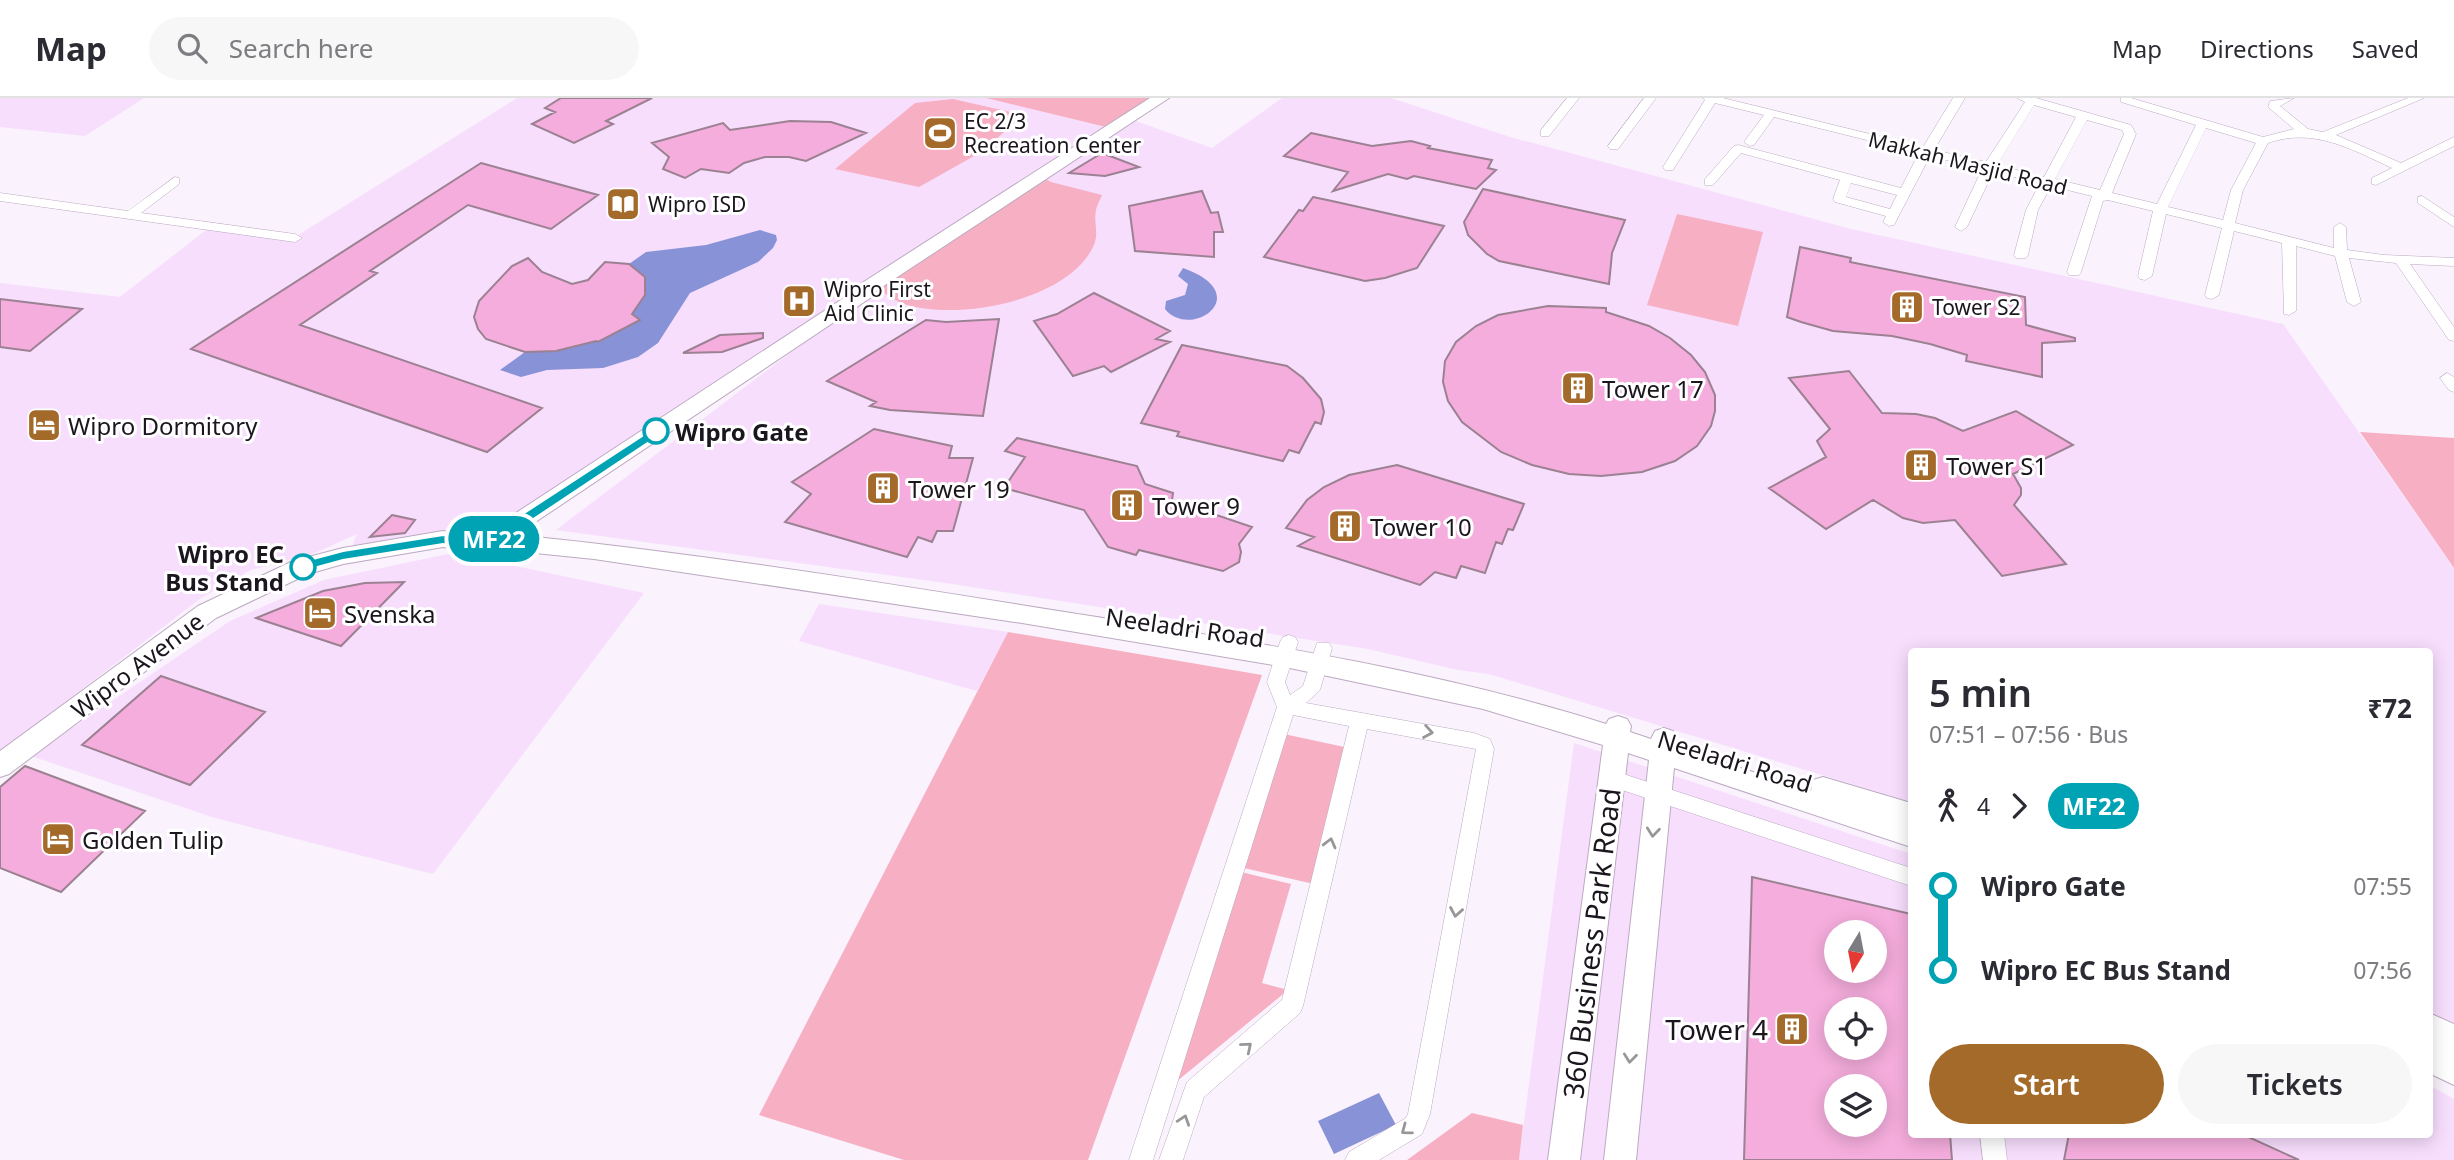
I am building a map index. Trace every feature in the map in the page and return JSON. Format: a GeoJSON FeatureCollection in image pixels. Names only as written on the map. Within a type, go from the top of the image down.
{"type":"FeatureCollection","features":[{"type":"Feature","properties":{"kind":"main road"},"geometry":{"type":"LineString","coordinates":[[492,535],[791,343],[863,294],[869,287],[1161,98]]}},
{"type":"Feature","properties":{"kind":"main road","name":"Wipro Avenue"},"geometry":{"type":"LineString","coordinates":[[0,766],[207,612],[301,567],[343,556],[443,539],[466,543],[492,535]]}},
{"type":"Feature","properties":{"kind":"main road","name":"Neeladri Road"},"geometry":{"type":"LineString","coordinates":[[492,535],[1321,656],[1617,732],[1908,814]]}},
{"type":"Feature","properties":{"kind":"main road","name":"360 Business Park Road"},"geometry":{"type":"LineString","coordinates":[[1564,1160],[1617,732]]}},
{"type":"Feature","properties":{"kind":"main road","name":"Neeladri Road"},"geometry":{"type":"LineString","coordinates":[[1662,746],[1908,834]]}},
{"type":"Feature","properties":{"kind":"main road","name":"360 Business Park Road"},"geometry":{"type":"LineString","coordinates":[[1620,1160],[1662,746]]}},
{"type":"Feature","properties":{"kind":"main road"},"geometry":{"type":"LineString","coordinates":[[2433,1030],[2454,1040]]}},
{"type":"Feature","properties":{"kind":"main road"},"geometry":{"type":"LineString","coordinates":[[2433,1059],[2454,1070]]}},
{"type":"Feature","properties":{"kind":"street"},"geometry":{"type":"LineString","coordinates":[[1545,133],[1573,98]]}},
{"type":"Feature","properties":{"kind":"street"},"geometry":{"type":"LineString","coordinates":[[1614,146],[1650,98]]}},
{"type":"Feature","properties":{"kind":"street"},"geometry":{"type":"LineString","coordinates":[[1669,167],[1711,98]]}},
{"type":"Feature","properties":{"kind":"street","name":"Makkah Masjid Road"},"geometry":{"type":"LineString","coordinates":[[1711,98],[2341,253],[2447,262]]}},
{"type":"Feature","properties":{"kind":"street"},"geometry":{"type":"LineString","coordinates":[[1847,178],[1839,199],[1892,218],[1926,152],[1959,98]]}},
{"type":"Feature","properties":{"kind":"street"},"geometry":{"type":"LineString","coordinates":[[2288,98],[2274,103],[2274,107],[2302,130]]}},
{"type":"Feature","properties":{"kind":"street"},"geometry":{"type":"LineString","coordinates":[[2325,135],[2418,98]]}},
{"type":"Feature","properties":{"kind":"street"},"geometry":{"type":"LineString","coordinates":[[1961,227],[1989,168],[2027,99],[2120,124],[2130,134],[2101,196],[2074,272]]}},
{"type":"Feature","properties":{"kind":"street"},"geometry":{"type":"LineString","coordinates":[[2124,100],[2263,141]]}},
{"type":"Feature","properties":{"kind":"street"},"geometry":{"type":"LineString","coordinates":[[1750,142],[1771,114]]}},
{"type":"Feature","properties":{"kind":"street"},"geometry":{"type":"LineString","coordinates":[[2021,255],[2032,210],[2084,114]]}},
{"type":"Feature","properties":{"kind":"street"},"geometry":{"type":"LineString","coordinates":[[2145,276],[2160,210],[2203,122]]}},
{"type":"Feature","properties":{"kind":"street"},"geometry":{"type":"LineString","coordinates":[[2212,295],[2237,190],[2263,141],[2302,130],[2325,135],[2402,168]]}},
{"type":"Feature","properties":{"kind":"street"},"geometry":{"type":"LineString","coordinates":[[2375,181],[2454,141]]}},
{"type":"Feature","properties":{"kind":"street"},"geometry":{"type":"LineString","coordinates":[[1709,182],[1738,149],[1905,193]]}},
{"type":"Feature","properties":{"kind":"street"},"geometry":{"type":"LineString","coordinates":[[133,213],[175,181]]}},
{"type":"Feature","properties":{"kind":"street"},"geometry":{"type":"LineString","coordinates":[[0,197],[295,237]]}},
{"type":"Feature","properties":{"kind":"street"},"geometry":{"type":"LineString","coordinates":[[2422,200],[2454,223]]}},
{"type":"Feature","properties":{"kind":"street"},"geometry":{"type":"LineString","coordinates":[[2340,226],[2341,253],[2354,302]]}},
{"type":"Feature","properties":{"kind":"street"},"geometry":{"type":"LineString","coordinates":[[2289,241],[2289,311]]}},
{"type":"Feature","properties":{"kind":"street"},"geometry":{"type":"LineString","coordinates":[[2400,260],[2454,337]]}},
{"type":"Feature","properties":{"kind":"street"},"geometry":{"type":"LineString","coordinates":[[2447,262],[2454,274]]}},
{"type":"Feature","properties":{"kind":"street"},"geometry":{"type":"LineString","coordinates":[[1286,707],[1276,682],[1287,650]]}},
{"type":"Feature","properties":{"kind":"street"},"geometry":{"type":"LineString","coordinates":[[1141,1160],[1286,707],[1311,690],[1321,656]]}},
{"type":"Feature","properties":{"kind":"street"},"geometry":{"type":"LineString","coordinates":[[1286,707],[1474,741],[1483,744],[1485,750],[1419,1114],[1414,1126],[1357,1160]]}},
{"type":"Feature","properties":{"kind":"street"},"geometry":{"type":"LineString","coordinates":[[1171,1160],[1195,1090],[1292,1006],[1360,720]]}},
{"type":"Feature","properties":{"kind":"street"},"geometry":{"type":"LineString","coordinates":[[1611,778],[1908,876]]}},
{"type":"Feature","properties":{"kind":"street"},"geometry":{"type":"LineString","coordinates":[[1992,1138],[1995,1160]]}},
{"type":"Feature","properties":{"kind":"shaded area"},"geometry":{"type":"Polygon","coordinates":[[[0,98],[144,98],[85,136],[0,127],[0,98]]]}},
{"type":"Feature","properties":{"kind":"shaded area"},"geometry":{"type":"Polygon","coordinates":[[[517,98],[986,98],[1114,129],[1130,119],[1212,148],[1282,98],[1391,98],[1507,136],[1851,229],[2283,324],[2454,568],[2454,1035],[2433,1025],[2433,648],[1908,648],[1908,801],[1489,674],[1458,670],[1368,649],[946,583],[556,530],[810,338],[486,540],[345,565],[357,534],[315,553],[251,570],[201,598],[0,752],[0,283],[120,297],[210,227],[295,237],[517,98]]]}},
{"type":"Feature","properties":{"kind":"shaded area"},"geometry":{"type":"Polygon","coordinates":[[[986,98],[1155,98],[1114,129],[986,98]]]}},
{"type":"Feature","properties":{"kind":"shaded area","name":"EC 2/3 Recreation Center"},"geometry":{"type":"Polygon","coordinates":[[[953,99],[1023,115],[983,151],[919,187],[835,169],[915,103],[953,99]]]}},
{"type":"Feature","properties":{"kind":"shaded area"},"geometry":{"type":"Polygon","coordinates":[[[1040,176],[1051,182],[1102,195],[1095,215],[1096,240],[1091,251],[1077,269],[1057,283],[1033,295],[1006,303],[951,310],[926,309],[904,304],[871,285],[1040,176]]]}},
{"type":"Feature","properties":{"kind":"shaded area"},"geometry":{"type":"Polygon","coordinates":[[[1677,214],[1763,232],[1738,326],[1647,305],[1677,214]]]}},
{"type":"Feature","properties":{"kind":"shaded area"},"geometry":{"type":"Polygon","coordinates":[[[2360,432],[2454,438],[2454,568],[2360,432]]]}},
{"type":"Feature","properties":{"kind":"shaded area"},"geometry":{"type":"Polygon","coordinates":[[[453,553],[644,593],[433,874],[215,818],[31,756],[230,621],[324,580],[453,553]]]}},
{"type":"Feature","properties":{"kind":"shaded area"},"geometry":{"type":"Polygon","coordinates":[[[819,604],[1008,632],[977,691],[799,641],[819,604]]]}},
{"type":"Feature","properties":{"kind":"shaded area"},"geometry":{"type":"Polygon","coordinates":[[[1008,632],[1262,675],[1088,1160],[904,1160],[759,1115],[1008,632]]]}},
{"type":"Feature","properties":{"kind":"shaded area"},"geometry":{"type":"Polygon","coordinates":[[[1284,734],[1349,748],[1314,884],[1244,868],[1284,734]]]}},
{"type":"Feature","properties":{"kind":"shaded area"},"geometry":{"type":"Polygon","coordinates":[[[1574,743],[1908,853],[1908,1138],[2433,1138],[2433,1087],[2454,1099],[2454,1160],[1519,1160],[1574,743]]]}},
{"type":"Feature","properties":{"kind":"shaded area"},"geometry":{"type":"Polygon","coordinates":[[[1241,872],[1291,884],[1262,983],[1288,990],[1176,1082],[1241,872]]]}},
{"type":"Feature","properties":{"kind":"shaded area"},"geometry":{"type":"Polygon","coordinates":[[[1472,1113],[1523,1125],[1519,1160],[1407,1160],[1472,1113]]]}},
{"type":"Feature","properties":{"kind":"water"},"geometry":{"type":"Polygon","coordinates":[[[760,230],[776,235],[773,248],[758,262],[690,293],[658,343],[638,357],[603,368],[547,370],[521,377],[500,370],[525,352],[571,348],[599,342],[640,320],[630,313],[645,295],[646,277],[629,264],[646,252],[706,245],[760,230]]]}},
{"type":"Feature","properties":{"kind":"water"},"geometry":{"type":"Polygon","coordinates":[[[1183,268],[1205,279],[1215,290],[1217,301],[1212,310],[1202,317],[1189,320],[1176,317],[1165,309],[1166,301],[1185,295],[1188,284],[1178,276],[1183,268]]]}},
{"type":"Feature","properties":{"kind":"water"},"geometry":{"type":"Polygon","coordinates":[[[1379,1093],[1396,1125],[1334,1154],[1318,1121],[1379,1093]]]}},
{"type":"Feature","properties":{"kind":"building"},"geometry":{"type":"Polygon","coordinates":[[[561,98],[652,98],[606,121],[613,124],[574,143],[532,124],[555,112],[545,108],[561,98]]]}},
{"type":"Feature","properties":{"kind":"building"},"geometry":{"type":"Polygon","coordinates":[[[790,121],[831,122],[866,133],[806,161],[789,157],[765,157],[744,163],[729,173],[701,169],[685,178],[663,169],[669,157],[652,143],[723,123],[730,130],[790,121]]]}},
{"type":"Feature","properties":{"kind":"building"},"geometry":{"type":"Polygon","coordinates":[[[1311,133],[1372,146],[1411,141],[1430,146],[1428,148],[1492,160],[1488,168],[1496,170],[1476,189],[1414,176],[1407,179],[1388,174],[1333,191],[1348,172],[1284,156],[1311,133]]]}},
{"type":"Feature","properties":{"kind":"building"},"geometry":{"type":"Polygon","coordinates":[[[1102,153],[1139,167],[1105,176],[1069,173],[1102,153]]]}},
{"type":"Feature","properties":{"kind":"building"},"geometry":{"type":"Polygon","coordinates":[[[481,163],[598,195],[551,229],[468,205],[370,271],[377,273],[300,325],[542,408],[487,452],[191,349],[481,163]]]}},
{"type":"Feature","properties":{"kind":"building"},"geometry":{"type":"Polygon","coordinates":[[[1483,189],[1625,220],[1612,253],[1609,284],[1499,261],[1487,254],[1468,235],[1464,222],[1483,189]]]}},
{"type":"Feature","properties":{"kind":"building"},"geometry":{"type":"Polygon","coordinates":[[[1202,191],[1211,213],[1218,212],[1223,232],[1214,232],[1214,257],[1135,251],[1129,206],[1202,191]]]}},
{"type":"Feature","properties":{"kind":"building"},"geometry":{"type":"Polygon","coordinates":[[[1313,197],[1444,226],[1417,268],[1385,278],[1365,281],[1264,257],[1299,210],[1303,211],[1313,197]]]}},
{"type":"Feature","properties":{"kind":"building","name":"Tower S2"},"geometry":{"type":"Polygon","coordinates":[[[1800,247],[1851,258],[1850,262],[2025,297],[2026,325],[2075,338],[2075,341],[2042,343],[2042,377],[1966,361],[1967,355],[1930,344],[1892,336],[1833,331],[1801,322],[1787,317],[1800,247]]]}},
{"type":"Feature","properties":{"kind":"building"},"geometry":{"type":"Polygon","coordinates":[[[528,258],[542,272],[572,284],[588,280],[605,262],[629,264],[645,277],[645,295],[632,314],[640,320],[598,342],[556,351],[525,352],[486,339],[478,329],[474,317],[479,301],[512,266],[528,258]]]}},
{"type":"Feature","properties":{"kind":"building"},"geometry":{"type":"Polygon","coordinates":[[[1094,293],[1170,331],[1156,339],[1170,342],[1111,372],[1104,366],[1073,376],[1034,321],[1057,314],[1094,293]]]}},
{"type":"Feature","properties":{"kind":"building"},"geometry":{"type":"Polygon","coordinates":[[[0,299],[82,309],[30,351],[0,347],[0,299]]]}},
{"type":"Feature","properties":{"kind":"building","name":"Tower 17"},"geometry":{"type":"Polygon","coordinates":[[[1548,306],[1606,308],[1606,312],[1649,326],[1691,355],[1705,372],[1715,395],[1711,426],[1697,446],[1675,461],[1642,472],[1601,476],[1569,474],[1532,465],[1501,452],[1462,422],[1448,401],[1443,382],[1445,361],[1456,342],[1476,326],[1498,315],[1548,306]]]}},
{"type":"Feature","properties":{"kind":"building"},"geometry":{"type":"Polygon","coordinates":[[[999,319],[983,416],[890,410],[870,406],[876,402],[827,381],[926,320],[946,322],[999,319]]]}},
{"type":"Feature","properties":{"kind":"building"},"geometry":{"type":"Polygon","coordinates":[[[763,333],[763,338],[722,352],[683,353],[720,335],[763,333]]]}},
{"type":"Feature","properties":{"kind":"building"},"geometry":{"type":"Polygon","coordinates":[[[1182,345],[1287,366],[1303,378],[1321,399],[1324,412],[1321,424],[1315,422],[1299,453],[1289,450],[1283,461],[1177,436],[1179,432],[1141,423],[1182,345]]]}},
{"type":"Feature","properties":{"kind":"building","name":"Tower S1"},"geometry":{"type":"Polygon","coordinates":[[[1849,371],[1882,413],[1916,414],[1935,418],[1963,431],[2016,411],[2073,445],[2013,474],[2021,488],[2021,495],[2014,505],[2066,564],[2002,576],[1955,520],[1923,523],[1903,518],[1873,500],[1826,529],[1769,488],[1826,457],[1817,441],[1830,429],[1789,378],[1849,371]]]}},
{"type":"Feature","properties":{"kind":"building","name":"Tower 19"},"geometry":{"type":"Polygon","coordinates":[[[874,429],[952,446],[949,458],[973,458],[953,531],[937,531],[932,542],[918,537],[907,557],[785,522],[811,494],[792,482],[874,429]]]}},
{"type":"Feature","properties":{"kind":"building","name":"Tower 9"},"geometry":{"type":"Polygon","coordinates":[[[1017,438],[1137,466],[1145,484],[1173,493],[1172,500],[1252,527],[1239,544],[1239,562],[1223,571],[1139,550],[1136,555],[1108,547],[1084,510],[1004,488],[1025,457],[1005,451],[1017,438]]]}},
{"type":"Feature","properties":{"kind":"building","name":"Tower 10"},"geometry":{"type":"Polygon","coordinates":[[[1397,465],[1524,504],[1513,530],[1508,529],[1502,544],[1496,542],[1485,573],[1461,566],[1456,578],[1435,572],[1420,585],[1298,546],[1314,537],[1286,528],[1307,500],[1324,487],[1349,475],[1397,465]]]}},
{"type":"Feature","properties":{"kind":"building"},"geometry":{"type":"Polygon","coordinates":[[[392,515],[415,520],[405,533],[370,537],[392,515]]]}},
{"type":"Feature","properties":{"kind":"building","name":"Svenska"},"geometry":{"type":"Polygon","coordinates":[[[404,582],[341,646],[256,618],[323,591],[365,583],[404,582]]]}},
{"type":"Feature","properties":{"kind":"building"},"geometry":{"type":"Polygon","coordinates":[[[161,676],[265,712],[190,785],[82,745],[161,676]]]}},
{"type":"Feature","properties":{"kind":"building","name":"Golden Tulip"},"geometry":{"type":"Polygon","coordinates":[[[25,766],[145,811],[61,892],[0,868],[0,787],[25,766]]]}},
{"type":"Feature","properties":{"kind":"building","name":"Tower 4"},"geometry":{"type":"Polygon","coordinates":[[[1752,877],[1908,913],[1908,1138],[1950,1138],[1952,1160],[1744,1160],[1752,877]]]}},
{"type":"Feature","properties":{"kind":"building"},"geometry":{"type":"Polygon","coordinates":[[[2068,1138],[2251,1138],[2299,1160],[2064,1160],[2068,1138]]]}},
{"type":"Feature","properties":{"kind":"bus line","name":"MF22"},"geometry":{"type":"LineString","coordinates":[[303,567],[343,556],[443,539],[466,543],[492,540],[656,431]]}},
{"type":"Feature","properties":{"kind":"place","name":"EC 2/3 Recreation Center"},"geometry":{"type":"Point","coordinates":[940,133]}},
{"type":"Feature","properties":{"kind":"place","name":"Wipro ISD"},"geometry":{"type":"Point","coordinates":[623,204]}},
{"type":"Feature","properties":{"kind":"place","name":"Wipro First Aid Clinic"},"geometry":{"type":"Point","coordinates":[799,301]}},
{"type":"Feature","properties":{"kind":"place","name":"Tower S2"},"geometry":{"type":"Point","coordinates":[1907,307]}},
{"type":"Feature","properties":{"kind":"place","name":"Tower 17"},"geometry":{"type":"Point","coordinates":[1578,388]}},
{"type":"Feature","properties":{"kind":"place","name":"Wipro Dormitory"},"geometry":{"type":"Point","coordinates":[44,425]}},
{"type":"Feature","properties":{"kind":"place","name":"Wipro Gate"},"geometry":{"type":"Point","coordinates":[656,431]}},
{"type":"Feature","properties":{"kind":"place","name":"Tower S1"},"geometry":{"type":"Point","coordinates":[1921,465]}},
{"type":"Feature","properties":{"kind":"place","name":"Tower 19"},"geometry":{"type":"Point","coordinates":[883,488]}},
{"type":"Feature","properties":{"kind":"place","name":"Tower 9"},"geometry":{"type":"Point","coordinates":[1127,505]}},
{"type":"Feature","properties":{"kind":"place","name":"Tower 10"},"geometry":{"type":"Point","coordinates":[1345,526]}},
{"type":"Feature","properties":{"kind":"place","name":"Wipro EC Bus Stand"},"geometry":{"type":"Point","coordinates":[303,567]}},
{"type":"Feature","properties":{"kind":"place","name":"Svenska"},"geometry":{"type":"Point","coordinates":[320,613]}},
{"type":"Feature","properties":{"kind":"place","name":"Golden Tulip"},"geometry":{"type":"Point","coordinates":[58,839]}},
{"type":"Feature","properties":{"kind":"place","name":"Tower 4"},"geometry":{"type":"Point","coordinates":[1792,1029]}}]}
